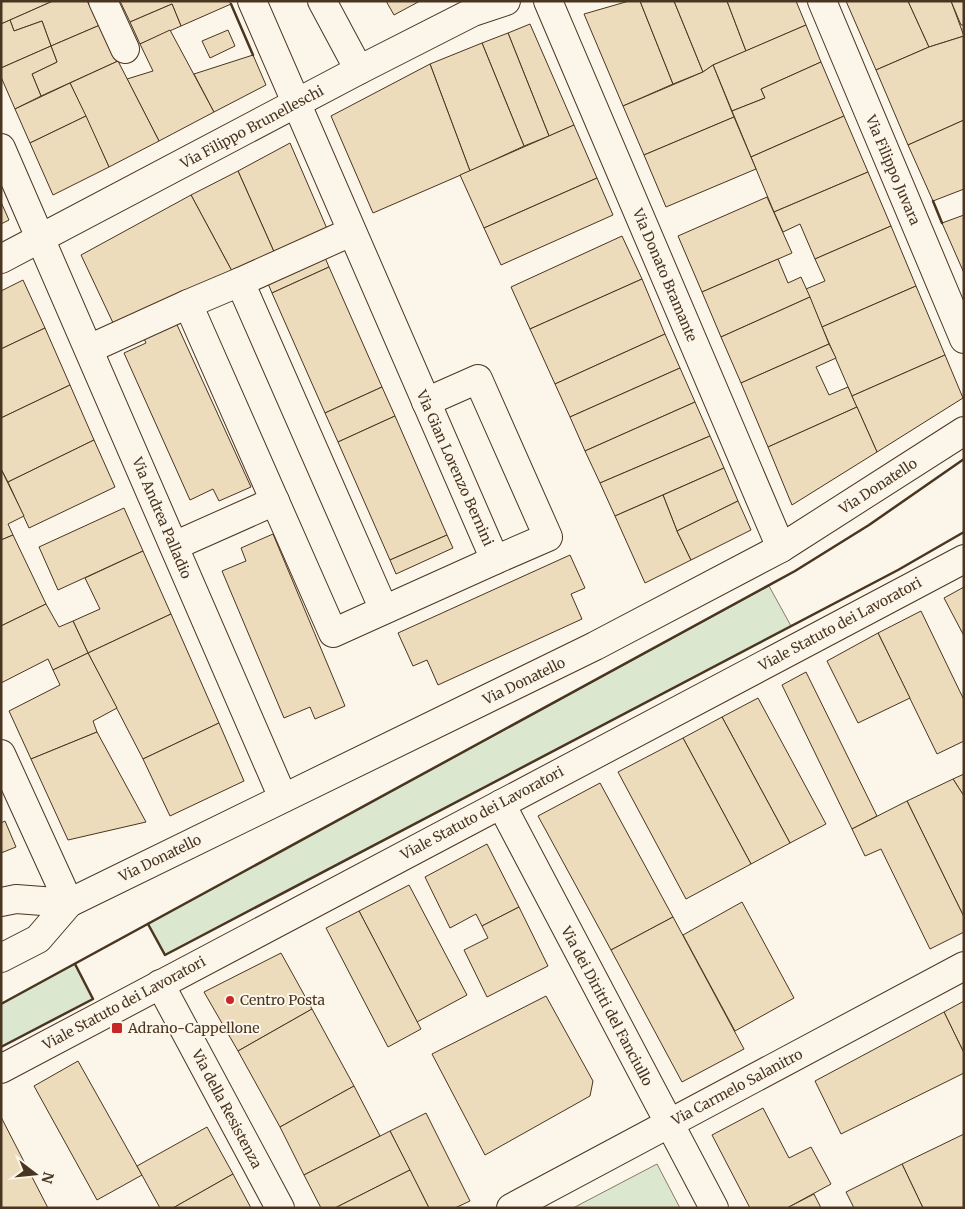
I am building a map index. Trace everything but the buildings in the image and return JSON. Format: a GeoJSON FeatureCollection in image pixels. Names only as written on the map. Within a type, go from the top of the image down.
{"type":"FeatureCollection","features":[{"type":"Feature","properties":{"kind":"street"},"geometry":{"type":"LineString","coordinates":[[103,1],[125,49]]}},
{"type":"Feature","properties":{"kind":"street","name":"Via Gian Lorenzo Bernini"},"geometry":{"type":"LineString","coordinates":[[188,304],[333,633],[495,560],[295,104],[252,1]]}},
{"type":"Feature","properties":{"kind":"street"},"geometry":{"type":"LineString","coordinates":[[322,1],[359,70]]}},
{"type":"Feature","properties":{"kind":"street","name":"Via Filippo Brunelleschi"},"geometry":{"type":"LineString","coordinates":[[1,259],[359,70],[472,7],[506,1]]}},
{"type":"Feature","properties":{"kind":"street","name":"Via Donato Bramante"},"geometry":{"type":"LineString","coordinates":[[548,1],[781,548]]}},
{"type":"Feature","properties":{"kind":"street","name":"Via Filippo Juvara"},"geometry":{"type":"LineString","coordinates":[[822,1],[964,339]]}},
{"type":"Feature","properties":{"kind":"street","name":"Via Andrea Palladio"},"geometry":{"type":"LineString","coordinates":[[1,148],[284,798]]}},
{"type":"Feature","properties":{"kind":"street"},"geometry":{"type":"LineString","coordinates":[[89,349],[351,232]]}},
{"type":"Feature","properties":{"kind":"street"},"geometry":{"type":"LineString","coordinates":[[240,282],[384,610]]}},
{"type":"Feature","properties":{"kind":"street"},"geometry":{"type":"LineString","coordinates":[[426,402],[478,379],[548,537],[495,560]]}},
{"type":"Feature","properties":{"kind":"street","name":"Via Donatello"},"geometry":{"type":"LineString","coordinates":[[69,903],[595,646],[781,548],[964,432]]}},
{"type":"Feature","properties":{"kind":"street"},"geometry":{"type":"LineString","coordinates":[[174,546],[275,501]]}},
{"type":"Feature","properties":{"kind":"street","name":"Viale Statuto dei Lavoratori"},"geometry":{"type":"LineString","coordinates":[[1,1069],[964,559]]}},
{"type":"Feature","properties":{"kind":"street"},"geometry":{"type":"LineString","coordinates":[[1,754],[69,903]]}},
{"type":"Feature","properties":{"kind":"street","name":"Via dei Diritti del Fanciullo"},"geometry":{"type":"LineString","coordinates":[[501,804],[714,1208]]}},
{"type":"Feature","properties":{"kind":"street"},"geometry":{"type":"LineString","coordinates":[[1,902],[16,899],[69,903]]}},
{"type":"Feature","properties":{"kind":"street"},"geometry":{"type":"LineString","coordinates":[[1,958],[38,939],[69,903]]}},
{"type":"Feature","properties":{"kind":"street","name":"Via Carmelo Salanitro"},"geometry":{"type":"LineString","coordinates":[[511,1208],[964,966]]}},
{"type":"Feature","properties":{"kind":"street","name":"Via della Resistenza"},"geometry":{"type":"LineString","coordinates":[[160,984],[280,1208]]}},
{"type":"Feature","properties":{"kind":"green space"},"geometry":{"type":"Polygon","coordinates":[[[769,586],[791,626],[165,955],[148,924],[769,586]]]}},
{"type":"Feature","properties":{"kind":"green space"},"geometry":{"type":"Polygon","coordinates":[[[75,964],[93,999],[1,1047],[1,1004],[75,964]]]}},
{"type":"Feature","properties":{"kind":"green space"},"geometry":{"type":"Polygon","coordinates":[[[657,1164],[680,1208],[573,1208],[657,1164]]]}},
{"type":"Feature","properties":{"kind":"wall"},"geometry":{"type":"LineString","coordinates":[[231,4],[253,55]]}},
{"type":"Feature","properties":{"kind":"wall"},"geometry":{"type":"LineString","coordinates":[[933,201],[942,223]]}},
{"type":"Feature","properties":{"kind":"wall"},"geometry":{"type":"LineString","coordinates":[[1,1004],[795,571],[869,525],[964,459]]}},
{"type":"Feature","properties":{"kind":"wall"},"geometry":{"type":"LineString","coordinates":[[148,924],[165,955],[898,570],[964,532]]}},
{"type":"Feature","properties":{"kind":"wall"},"geometry":{"type":"LineString","coordinates":[[1,1047],[93,999],[75,964]]}},
{"type":"Feature","properties":{"kind":"place","name":"Centro Posta"},"geometry":{"type":"Point","coordinates":[230,1000]}},
{"type":"Feature","properties":{"kind":"place","name":"Adrano-Cappellone"},"geometry":{"type":"Point","coordinates":[117,1028]}}]}
